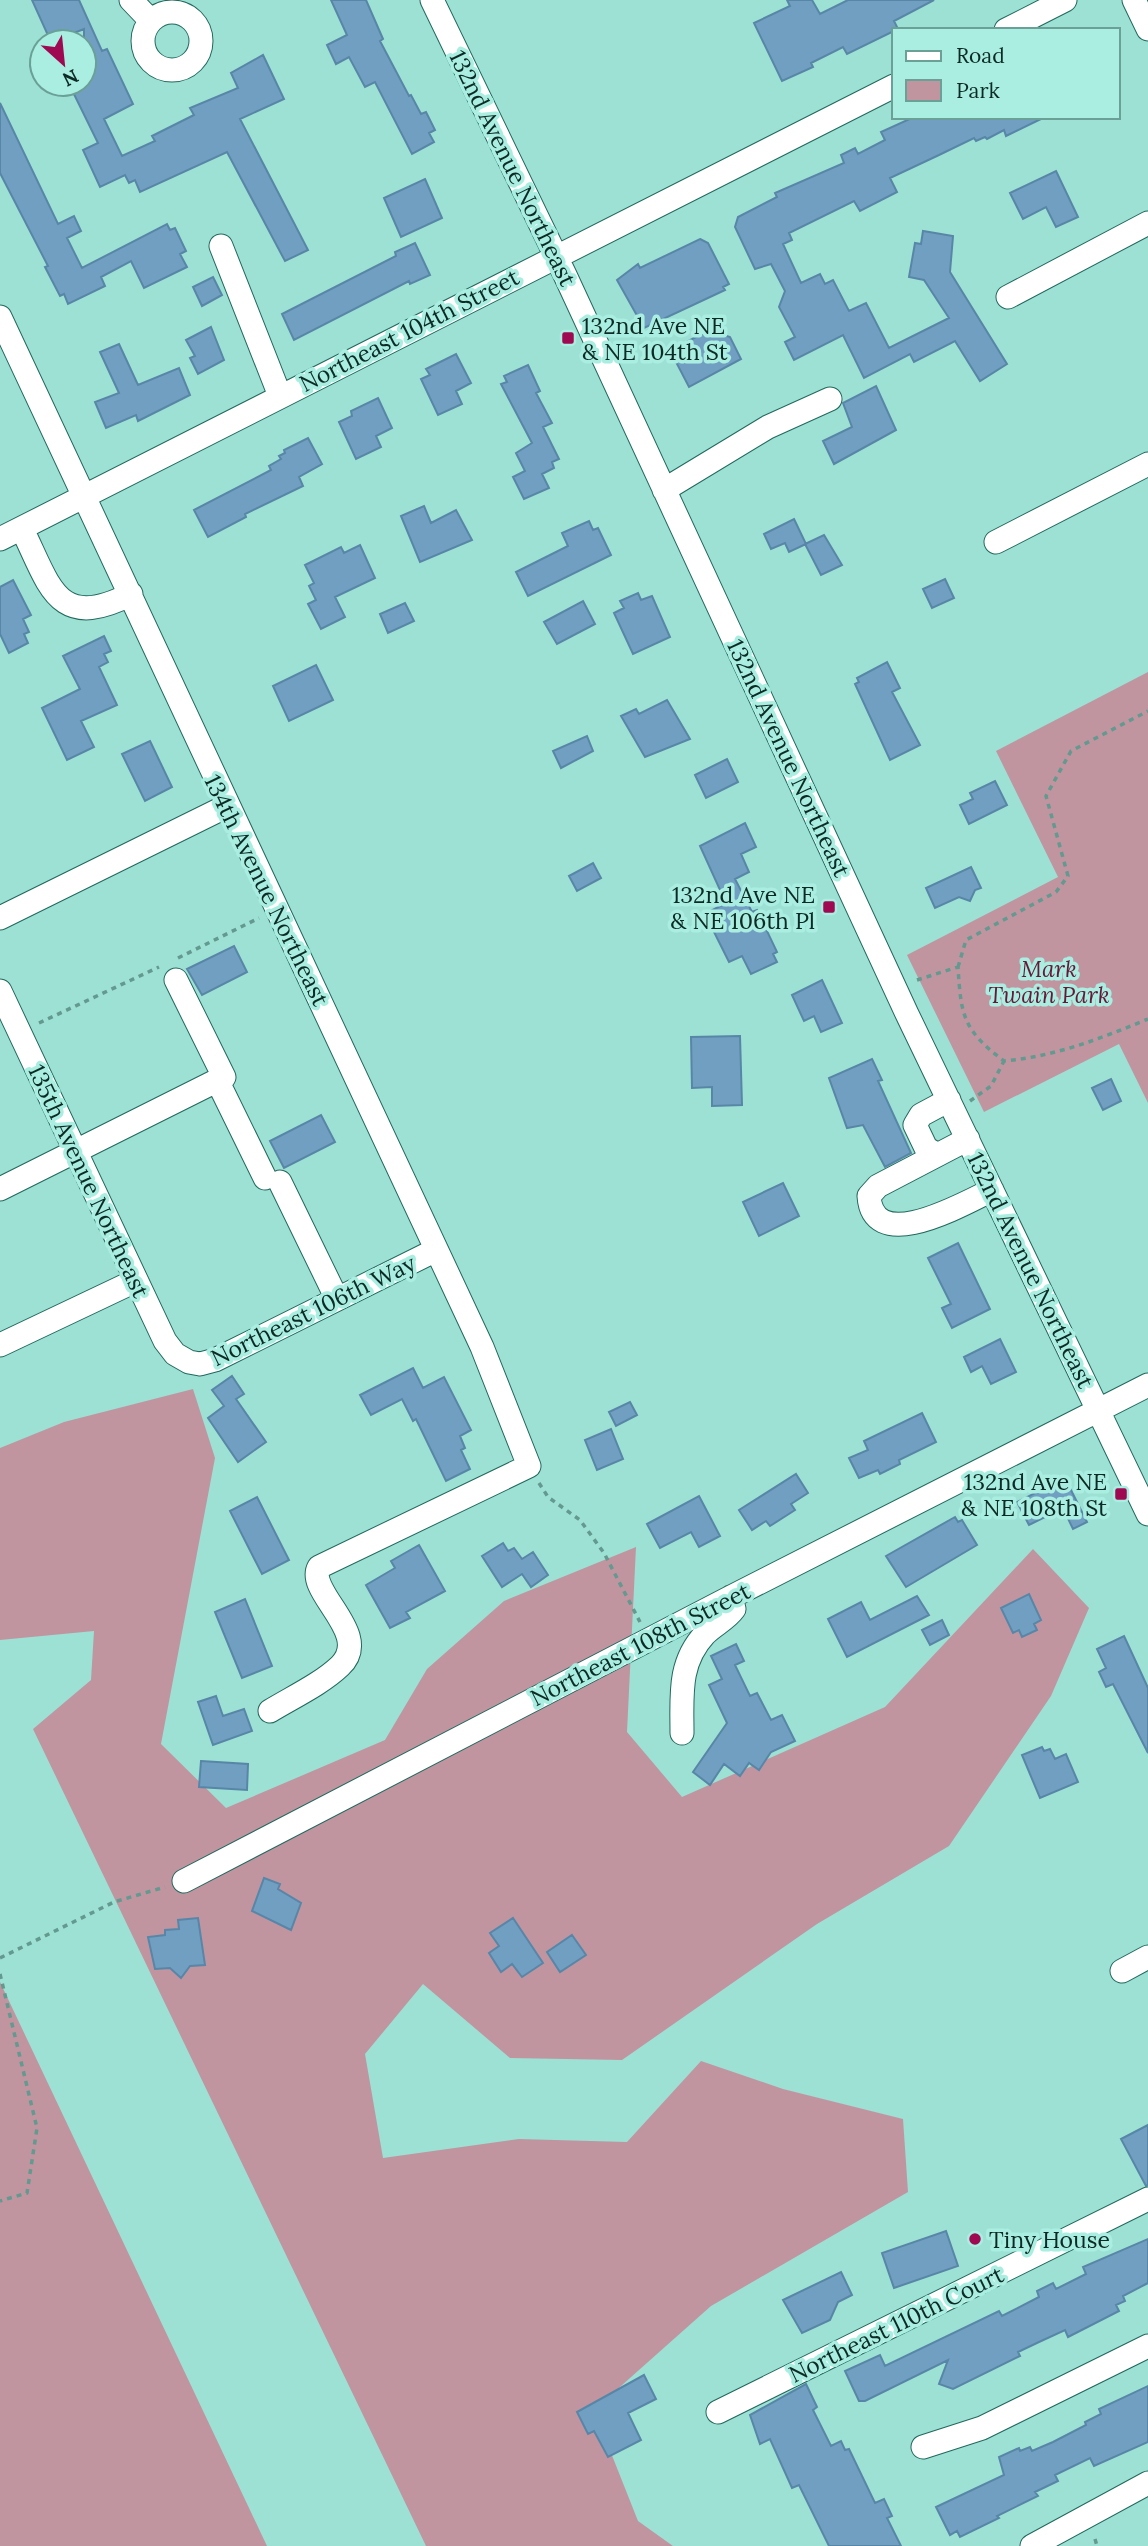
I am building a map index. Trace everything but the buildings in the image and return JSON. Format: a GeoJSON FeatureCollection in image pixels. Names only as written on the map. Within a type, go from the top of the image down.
{"type":"FeatureCollection","features":[{"type":"Feature","properties":{"kind":"street"},"geometry":{"type":"LineString","coordinates":[[131,0],[151,21]]}},
{"type":"Feature","properties":{"kind":"street","name":"132nd Avenue Northeast"},"geometry":{"type":"LineString","coordinates":[[432,0],[951,1104],[1148,1514]]}},
{"type":"Feature","properties":{"kind":"street"},"geometry":{"type":"LineString","coordinates":[[1010,28],[1065,0]]}},
{"type":"Feature","properties":{"kind":"street"},"geometry":{"type":"LineString","coordinates":[[1134,0],[1148,29]]}},
{"type":"Feature","properties":{"kind":"street","name":"Northeast 104th Street"},"geometry":{"type":"LineString","coordinates":[[0,540],[892,87]]}},
{"type":"Feature","properties":{"kind":"street"},"geometry":{"type":"LineString","coordinates":[[1008,297],[1148,223]]}},
{"type":"Feature","properties":{"kind":"street"},"geometry":{"type":"LineString","coordinates":[[221,246],[281,396]]}},
{"type":"Feature","properties":{"kind":"street","name":"134th Avenue Northeast"},"geometry":{"type":"LineString","coordinates":[[0,317],[482,1347],[529,1466]]}},
{"type":"Feature","properties":{"kind":"street"},"geometry":{"type":"LineString","coordinates":[[664,490],[768,427],[830,399]]}},
{"type":"Feature","properties":{"kind":"street"},"geometry":{"type":"LineString","coordinates":[[996,542],[1148,464]]}},
{"type":"Feature","properties":{"kind":"street"},"geometry":{"type":"LineString","coordinates":[[22,528],[53,592],[62,601],[78,609],[92,610],[131,594]]}},
{"type":"Feature","properties":{"kind":"street"},"geometry":{"type":"LineString","coordinates":[[0,918],[227,806]]}},
{"type":"Feature","properties":{"kind":"street"},"geometry":{"type":"LineString","coordinates":[[176,980],[220,1078],[337,1299]]}},
{"type":"Feature","properties":{"kind":"street","name":"135th Avenue Northeast"},"geometry":{"type":"LineString","coordinates":[[0,991],[164,1342],[174,1354],[189,1362]]}},
{"type":"Feature","properties":{"kind":"street"},"geometry":{"type":"LineString","coordinates":[[0,1189],[220,1078]]}},
{"type":"Feature","properties":{"kind":"street"},"geometry":{"type":"LineString","coordinates":[[936,1154],[926,1147],[915,1125],[920,1115],[951,1104]]}},
{"type":"Feature","properties":{"kind":"street"},"geometry":{"type":"LineString","coordinates":[[968,1139],[878,1186],[869,1196],[870,1209],[878,1220],[891,1225],[913,1223],[955,1208],[992,1190]]}},
{"type":"Feature","properties":{"kind":"street","name":"Northeast 106th Way"},"geometry":{"type":"LineString","coordinates":[[189,1362],[200,1364],[215,1360],[436,1250]]}},
{"type":"Feature","properties":{"kind":"street"},"geometry":{"type":"LineString","coordinates":[[0,1345],[135,1281]]}},
{"type":"Feature","properties":{"kind":"street","name":"Northeast 108th Street"},"geometry":{"type":"LineString","coordinates":[[184,1881],[649,1639],[1148,1385]]}},
{"type":"Feature","properties":{"kind":"street"},"geometry":{"type":"LineString","coordinates":[[270,1711],[342,1665],[350,1652],[349,1642],[339,1618],[317,1578],[319,1567],[529,1466]]}},
{"type":"Feature","properties":{"kind":"street"},"geometry":{"type":"LineString","coordinates":[[682,1732],[682,1676],[690,1652],[708,1631],[728,1618],[734,1609],[731,1597]]}},
{"type":"Feature","properties":{"kind":"street"},"geometry":{"type":"LineString","coordinates":[[1122,1970],[1148,1957]]}},
{"type":"Feature","properties":{"kind":"street","name":"Northeast 110th Court"},"geometry":{"type":"LineString","coordinates":[[718,2412],[1148,2199]]}},
{"type":"Feature","properties":{"kind":"street"},"geometry":{"type":"LineString","coordinates":[[923,2447],[982,2428],[1148,2346]]}},
{"type":"Feature","properties":{"kind":"street"},"geometry":{"type":"LineString","coordinates":[[1032,2546],[1148,2483]]}},
{"type":"Feature","properties":{"kind":"path"},"geometry":{"type":"LineString","coordinates":[[1148,711],[1071,751],[1046,796],[1068,876],[1056,892],[966,940],[958,967],[965,1023],[985,1046],[1004,1060],[1043,1057],[1096,1041],[1148,1019]]}},
{"type":"Feature","properties":{"kind":"path"},"geometry":{"type":"LineString","coordinates":[[32,1027],[267,914]]}},
{"type":"Feature","properties":{"kind":"path"},"geometry":{"type":"LineString","coordinates":[[917,980],[958,967]]}},
{"type":"Feature","properties":{"kind":"path"},"geometry":{"type":"LineString","coordinates":[[951,1104],[974,1099],[991,1086],[1004,1060]]}},
{"type":"Feature","properties":{"kind":"path"},"geometry":{"type":"LineString","coordinates":[[529,1466],[548,1497],[580,1520],[604,1553],[649,1639]]}},
{"type":"Feature","properties":{"kind":"path"},"geometry":{"type":"LineString","coordinates":[[0,1958],[114,1902],[184,1881]]}},
{"type":"Feature","properties":{"kind":"path"},"geometry":{"type":"LineString","coordinates":[[0,1974],[37,2129],[27,2193],[0,2201]]}},
{"type":"Feature","properties":{"kind":"path"},"geometry":{"type":"LineString","coordinates":[[1095,2539],[1097,2546]]}},
{"type":"Feature","properties":{"kind":"green space","name":"Mark Twain Park"},"geometry":{"type":"Polygon","coordinates":[[[1148,672],[1148,1103],[1119,1044],[984,1112],[907,955],[1058,877],[996,751],[1148,672]]]}},
{"type":"Feature","properties":{"kind":"green space"},"geometry":{"type":"Polygon","coordinates":[[[193,1389],[215,1458],[161,1744],[226,1808],[385,1740],[427,1669],[504,1601],[636,1547],[627,1732],[682,1797],[885,1707],[1033,1549],[1089,1608],[1051,1696],[949,1846],[817,1924],[622,2060],[510,2058],[423,1984],[365,2054],[383,2158],[519,2139],[627,2142],[701,2061],[783,2089],[903,2119],[908,2192],[711,2306],[594,2410],[638,2521],[673,2546],[426,2546],[33,1729],[91,1680],[94,1631],[0,1640],[0,1448],[64,1422],[193,1389]]]}},
{"type":"Feature","properties":{"kind":"green space"},"geometry":{"type":"Polygon","coordinates":[[[0,1982],[267,2546],[0,2546],[0,1982]]]}},
{"type":"Feature","properties":{"kind":"place","name":"132nd Ave NE & NE 104th St"},"geometry":{"type":"Point","coordinates":[568,338]}},
{"type":"Feature","properties":{"kind":"place","name":"132nd Ave NE & NE 106th Pl"},"geometry":{"type":"Point","coordinates":[829,907]}},
{"type":"Feature","properties":{"kind":"place","name":"132nd Ave NE & NE 108th St"},"geometry":{"type":"Point","coordinates":[1121,1494]}},
{"type":"Feature","properties":{"kind":"place","name":"Tiny House"},"geometry":{"type":"Point","coordinates":[975,2239]}}]}
